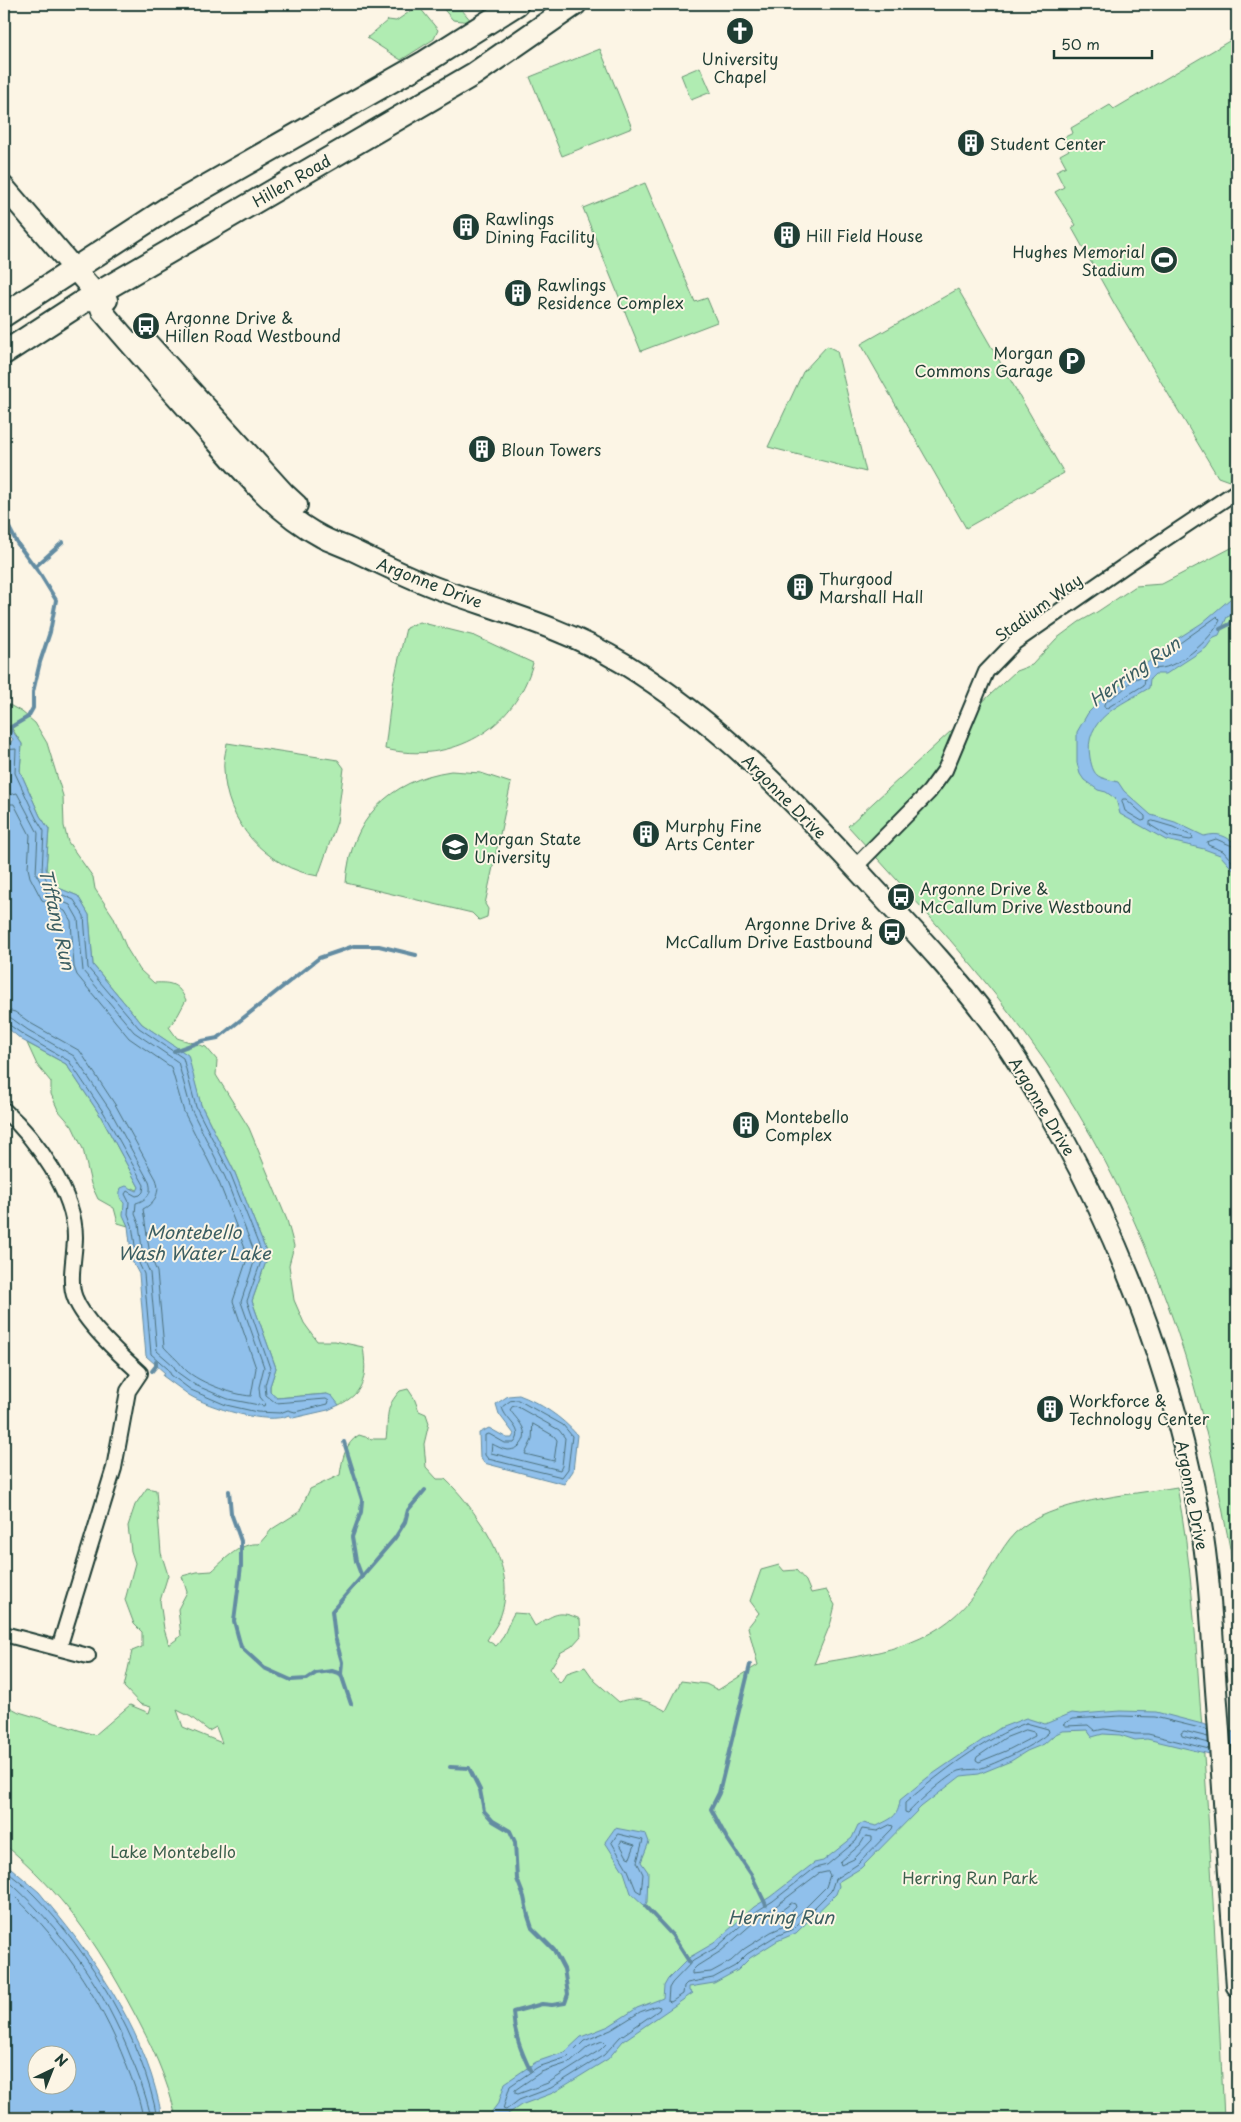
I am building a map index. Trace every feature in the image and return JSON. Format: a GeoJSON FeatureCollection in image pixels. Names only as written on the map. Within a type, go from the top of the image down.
{"type":"FeatureCollection","features":[{"type":"Feature","properties":{"kind":"main road"},"geometry":{"type":"LineString","coordinates":[[4,315],[168,208],[456,44],[517,4]]}},
{"type":"Feature","properties":{"kind":"main road","name":"Hillen Road"},"geometry":{"type":"LineString","coordinates":[[4,353],[96,294],[474,74],[575,4]]}},
{"type":"Feature","properties":{"kind":"main road"},"geometry":{"type":"LineString","coordinates":[[456,44],[474,74]]}},
{"type":"Feature","properties":{"kind":"main road"},"geometry":{"type":"LineString","coordinates":[[314,125],[331,158]]}},
{"type":"Feature","properties":{"kind":"main road","name":"Argonne Drive"},"geometry":{"type":"LineString","coordinates":[[4,187],[96,294],[112,303],[284,492],[349,548],[384,566],[437,589],[518,614],[582,640],[624,663],[698,714],[777,785],[934,954],[989,1019],[1050,1116],[1098,1205],[1137,1295],[1174,1410],[1200,1520],[1208,1582],[1237,1986]]}},
{"type":"Feature","properties":{"kind":"street","name":"Stadium Way"},"geometry":{"type":"LineString","coordinates":[[855,867],[929,792],[945,770],[986,672],[999,657],[1015,642],[1237,491]]}},
{"type":"Feature","properties":{"kind":"street"},"geometry":{"type":"LineString","coordinates":[[4,1110],[23,1128],[45,1157],[72,1213],[75,1239],[72,1283],[77,1303],[90,1321],[140,1373],[128,1391],[114,1468],[59,1648]]}},
{"type":"Feature","properties":{"kind":"street"},"geometry":{"type":"LineString","coordinates":[[4,1634],[88,1656]]}},
{"type":"Feature","properties":{"kind":"green space"},"geometry":{"type":"Polygon","coordinates":[[[439,4],[457,4],[472,22],[453,20],[439,4]]]}},
{"type":"Feature","properties":{"kind":"green space"},"geometry":{"type":"Polygon","coordinates":[[[415,8],[420,8],[438,30],[434,39],[401,60],[367,38],[388,20],[396,21],[415,8]]]}},
{"type":"Feature","properties":{"kind":"green space","name":"Hughes Memorial Stadium"},"geometry":{"type":"Polygon","coordinates":[[[1237,27],[1237,475],[1229,481],[1218,477],[1115,305],[1072,228],[1076,225],[1055,192],[1064,187],[1056,171],[1066,166],[1060,155],[1069,150],[1063,138],[1073,133],[1071,128],[1110,105],[1114,109],[1236,37],[1233,30],[1237,27]]]}},
{"type":"Feature","properties":{"kind":"green space"},"geometry":{"type":"Polygon","coordinates":[[[600,49],[632,128],[562,156],[530,77],[600,49]]]}},
{"type":"Feature","properties":{"kind":"green space"},"geometry":{"type":"Polygon","coordinates":[[[700,67],[711,92],[691,100],[681,75],[700,67]]]}},
{"type":"Feature","properties":{"kind":"green space"},"geometry":{"type":"Polygon","coordinates":[[[645,183],[695,302],[707,298],[717,322],[641,351],[583,208],[645,183]]]}},
{"type":"Feature","properties":{"kind":"green space"},"geometry":{"type":"Polygon","coordinates":[[[958,289],[1064,473],[966,528],[861,344],[958,289]]]}},
{"type":"Feature","properties":{"kind":"green space"},"geometry":{"type":"Polygon","coordinates":[[[827,346],[837,351],[866,472],[768,447],[803,372],[827,346]]]}},
{"type":"Feature","properties":{"kind":"green space"},"geometry":{"type":"Polygon","coordinates":[[[1237,545],[1237,1651],[1233,1567],[1209,1444],[1176,1328],[1132,1216],[1076,1110],[1022,1029],[950,940],[848,826],[1016,671],[1032,665],[1056,639],[1079,622],[1136,586],[1162,584],[1237,545]]]}},
{"type":"Feature","properties":{"kind":"green space"},"geometry":{"type":"Polygon","coordinates":[[[419,622],[475,636],[533,663],[524,686],[512,707],[496,723],[477,737],[457,746],[434,752],[410,753],[385,749],[393,684],[406,628],[419,622]]]}},
{"type":"Feature","properties":{"kind":"green space"},"geometry":{"type":"Polygon","coordinates":[[[4,702],[22,712],[35,723],[47,743],[63,796],[64,826],[68,842],[93,877],[95,889],[113,916],[127,949],[140,970],[154,983],[174,985],[180,990],[186,1000],[169,1027],[177,1038],[206,1047],[217,1060],[216,1075],[249,1128],[287,1220],[294,1246],[289,1265],[294,1300],[304,1323],[317,1341],[335,1341],[363,1347],[365,1366],[363,1381],[355,1394],[339,1405],[327,1394],[276,1398],[270,1392],[276,1368],[252,1301],[268,1256],[235,1173],[201,1105],[187,1055],[142,1024],[93,965],[89,915],[78,896],[56,887],[46,869],[49,829],[40,816],[20,771],[22,744],[11,727],[5,726],[4,728],[4,702]]]}},
{"type":"Feature","properties":{"kind":"green space"},"geometry":{"type":"Polygon","coordinates":[[[227,743],[338,760],[344,768],[337,822],[318,876],[299,871],[266,853],[252,840],[241,824],[232,807],[226,789],[224,759],[227,743]]]}},
{"type":"Feature","properties":{"kind":"green space"},"geometry":{"type":"Polygon","coordinates":[[[451,771],[481,773],[511,783],[485,904],[488,909],[487,917],[479,920],[472,913],[346,883],[349,860],[355,840],[365,822],[377,807],[409,783],[451,771]]]}},
{"type":"Feature","properties":{"kind":"green space"},"geometry":{"type":"Polygon","coordinates":[[[27,1043],[66,1064],[100,1115],[139,1187],[139,1191],[133,1188],[124,1206],[128,1226],[118,1223],[114,1208],[98,1199],[91,1184],[83,1149],[72,1126],[58,1110],[51,1094],[51,1082],[37,1065],[27,1043]]]}},
{"type":"Feature","properties":{"kind":"green space","name":"Herring Run Park"},"geometry":{"type":"Polygon","coordinates":[[[408,1389],[419,1411],[426,1414],[429,1423],[424,1444],[426,1467],[437,1479],[445,1479],[466,1501],[483,1526],[500,1560],[505,1583],[503,1608],[498,1623],[487,1640],[496,1646],[504,1635],[514,1613],[528,1614],[535,1626],[556,1615],[566,1614],[573,1616],[580,1619],[581,1636],[572,1646],[560,1653],[550,1669],[560,1683],[567,1673],[585,1667],[595,1681],[619,1702],[638,1699],[649,1702],[666,1711],[681,1681],[706,1684],[718,1690],[758,1665],[748,1627],[759,1613],[750,1601],[761,1570],[779,1565],[784,1571],[796,1570],[806,1581],[811,1593],[826,1590],[835,1605],[831,1622],[814,1664],[880,1652],[921,1638],[957,1614],[973,1596],[1010,1539],[1030,1522],[1069,1506],[1114,1496],[1177,1487],[1192,1594],[1204,1754],[1224,2118],[176,2118],[164,2076],[152,2049],[105,1962],[61,1900],[25,1862],[4,1844],[4,1704],[19,1712],[95,1735],[130,1705],[149,1713],[151,1707],[140,1704],[124,1687],[132,1651],[142,1647],[142,1632],[134,1624],[125,1600],[135,1563],[131,1551],[128,1526],[135,1505],[147,1488],[156,1490],[161,1553],[168,1575],[160,1601],[164,1629],[169,1645],[181,1636],[178,1609],[187,1592],[182,1576],[212,1571],[240,1548],[259,1544],[272,1529],[299,1512],[310,1489],[340,1475],[347,1447],[354,1438],[359,1435],[372,1439],[386,1439],[389,1408],[400,1391],[408,1389]],[[177,1710],[183,1727],[222,1743],[216,1727],[209,1731],[191,1717],[177,1710]]]}},
{"type":"Feature","properties":{"kind":"water","name":"Herring Run"},"geometry":{"type":"Polygon","coordinates":[[[1237,593],[1237,613],[1227,617],[1219,635],[1214,637],[1206,648],[1166,674],[1155,674],[1150,679],[1149,688],[1106,714],[1092,733],[1089,744],[1090,758],[1096,774],[1102,778],[1118,782],[1124,791],[1151,815],[1175,822],[1204,836],[1214,834],[1237,844],[1237,874],[1220,855],[1166,840],[1120,814],[1116,799],[1106,792],[1098,790],[1084,780],[1080,774],[1077,763],[1077,732],[1088,713],[1109,692],[1123,684],[1127,676],[1137,674],[1144,665],[1167,649],[1177,639],[1202,623],[1237,593]]]}},
{"type":"Feature","properties":{"kind":"water","name":"Montebello Wash Water Lake"},"geometry":{"type":"Polygon","coordinates":[[[8,725],[22,744],[20,771],[40,816],[49,829],[46,869],[56,887],[78,896],[89,915],[93,965],[142,1024],[188,1055],[201,1105],[235,1173],[268,1256],[252,1301],[276,1368],[270,1392],[277,1398],[327,1394],[332,1396],[339,1405],[328,1410],[293,1418],[289,1415],[279,1418],[267,1418],[238,1414],[210,1405],[189,1395],[163,1376],[165,1373],[146,1356],[139,1274],[132,1261],[128,1226],[123,1215],[124,1203],[120,1194],[121,1188],[126,1186],[137,1191],[139,1187],[100,1115],[66,1064],[22,1040],[4,1025],[4,857],[6,852],[4,838],[4,787],[6,784],[4,778],[4,745],[10,744],[13,739],[4,730],[8,725]]]}},
{"type":"Feature","properties":{"kind":"water"},"geometry":{"type":"Polygon","coordinates":[[[519,1395],[550,1411],[565,1422],[577,1435],[573,1471],[564,1484],[484,1463],[480,1457],[479,1433],[489,1428],[507,1438],[512,1438],[514,1434],[499,1414],[496,1404],[508,1396],[519,1395]]]}},
{"type":"Feature","properties":{"kind":"water","name":"Herring Run"},"geometry":{"type":"Polygon","coordinates":[[[1156,1712],[1237,1733],[1237,1755],[1227,1754],[1218,1756],[1147,1739],[1135,1740],[1120,1735],[1103,1734],[1092,1737],[1087,1730],[1062,1731],[1044,1744],[1027,1751],[1011,1761],[979,1774],[961,1776],[921,1807],[861,1868],[838,1882],[839,1886],[836,1894],[796,1933],[777,1941],[750,1958],[738,1970],[714,1983],[689,1987],[689,1991],[693,1993],[623,2041],[608,2059],[553,2093],[521,2105],[508,2114],[507,2118],[487,2118],[499,2102],[505,2083],[536,2062],[565,2052],[581,2037],[609,2026],[637,2008],[663,1998],[664,1986],[668,1979],[690,1957],[714,1943],[754,1907],[814,1863],[823,1861],[852,1838],[858,1825],[863,1823],[877,1826],[893,1817],[898,1811],[900,1800],[927,1778],[1000,1728],[1026,1718],[1045,1724],[1072,1713],[1156,1712]]]}},
{"type":"Feature","properties":{"kind":"water"},"geometry":{"type":"Polygon","coordinates":[[[615,1828],[646,1834],[649,1842],[641,1862],[648,1872],[647,1902],[645,1906],[631,1893],[624,1872],[605,1842],[615,1828]]]}},
{"type":"Feature","properties":{"kind":"water"},"geometry":{"type":"Polygon","coordinates":[[[4,1862],[39,1892],[86,1951],[103,1977],[134,2031],[146,2060],[162,2118],[4,2118],[4,1862]]]}},
{"type":"Feature","properties":{"kind":"waterway","name":"Tiffany Run"},"geometry":{"type":"LineString","coordinates":[[4,518],[17,543],[56,600],[50,632],[33,692],[33,708],[28,717],[11,727],[10,732]]}},
{"type":"Feature","properties":{"kind":"waterway"},"geometry":{"type":"LineString","coordinates":[[35,567],[63,542]]}},
{"type":"Feature","properties":{"kind":"waterway","name":"Herring Run"},"geometry":{"type":"LineString","coordinates":[[1220,629],[1230,624],[1237,616]]}},
{"type":"Feature","properties":{"kind":"waterway"},"geometry":{"type":"LineString","coordinates":[[174,1051],[202,1041],[218,1038],[319,958],[354,946],[379,946],[416,955]]}},
{"type":"Feature","properties":{"kind":"waterway","name":"Tiffany Run"},"geometry":{"type":"LineString","coordinates":[[152,1371],[156,1366],[156,1361]]}},
{"type":"Feature","properties":{"kind":"waterway","name":"Tiffany Run"},"geometry":{"type":"LineString","coordinates":[[344,1442],[362,1500],[361,1512],[352,1537],[356,1561],[362,1577]]}},
{"type":"Feature","properties":{"kind":"waterway","name":"Tiffany Run"},"geometry":{"type":"LineString","coordinates":[[351,1704],[341,1674],[342,1662],[335,1637],[332,1611],[395,1538],[405,1522],[408,1510],[425,1490]]}},
{"type":"Feature","properties":{"kind":"waterway","name":"Tiffany Run"},"geometry":{"type":"LineString","coordinates":[[229,1491],[231,1513],[241,1541],[241,1566],[234,1621],[241,1647],[264,1668],[291,1680],[307,1679],[316,1673],[332,1671],[341,1674]]}},
{"type":"Feature","properties":{"kind":"waterway"},"geometry":{"type":"LineString","coordinates":[[750,1665],[719,1793],[711,1809],[726,1837],[751,1874],[766,1905]]}},
{"type":"Feature","properties":{"kind":"waterway","name":"Tiffany Run"},"geometry":{"type":"LineString","coordinates":[[450,1767],[469,1768],[480,1790],[484,1811],[493,1821],[510,1831],[515,1842],[517,1879],[532,1928],[554,1950],[564,1969],[568,1994],[565,2003],[542,2004],[513,2012],[518,2042],[530,2070]]}},
{"type":"Feature","properties":{"kind":"waterway"},"geometry":{"type":"LineString","coordinates":[[645,1906],[672,1935],[690,1963]]}},
{"type":"Feature","properties":{"kind":"place","name":"University Chapel"},"geometry":{"type":"Point","coordinates":[740,31]}},
{"type":"Feature","properties":{"kind":"place","name":"Student Center"},"geometry":{"type":"Point","coordinates":[971,143]}},
{"type":"Feature","properties":{"kind":"place","name":"Rawlings Dining Facility"},"geometry":{"type":"Point","coordinates":[466,227]}},
{"type":"Feature","properties":{"kind":"place","name":"Hill Field House"},"geometry":{"type":"Point","coordinates":[787,235]}},
{"type":"Feature","properties":{"kind":"place","name":"Hughes Memorial Stadium"},"geometry":{"type":"Point","coordinates":[1164,260]}},
{"type":"Feature","properties":{"kind":"place","name":"Rawlings Residence Complex"},"geometry":{"type":"Point","coordinates":[518,293]}},
{"type":"Feature","properties":{"kind":"place","name":"Argonne Drive & Hillen Road Westbound"},"geometry":{"type":"Point","coordinates":[146,326]}},
{"type":"Feature","properties":{"kind":"place","name":"Morgan Commons Garage"},"geometry":{"type":"Point","coordinates":[1072,361]}},
{"type":"Feature","properties":{"kind":"place","name":"Bloun Towers"},"geometry":{"type":"Point","coordinates":[482,449]}},
{"type":"Feature","properties":{"kind":"place","name":"Thurgood Marshall Hall"},"geometry":{"type":"Point","coordinates":[800,587]}},
{"type":"Feature","properties":{"kind":"place","name":"Murphy Fine Arts Center"},"geometry":{"type":"Point","coordinates":[646,834]}},
{"type":"Feature","properties":{"kind":"place","name":"Morgan State University"},"geometry":{"type":"Point","coordinates":[455,847]}},
{"type":"Feature","properties":{"kind":"place","name":"Argonne Drive & McCallum Drive Westbound"},"geometry":{"type":"Point","coordinates":[901,897]}},
{"type":"Feature","properties":{"kind":"place","name":"Argonne Drive & McCallum Drive Eastbound"},"geometry":{"type":"Point","coordinates":[892,932]}},
{"type":"Feature","properties":{"kind":"place","name":"Montebello Complex"},"geometry":{"type":"Point","coordinates":[746,1125]}},
{"type":"Feature","properties":{"kind":"place","name":"Workforce & Technology Center"},"geometry":{"type":"Point","coordinates":[1050,1409]}},
{"type":"Feature","properties":{"kind":"park label","name":"Lake Montebello"},"geometry":{"type":"Point","coordinates":[173,1851]}}]}
